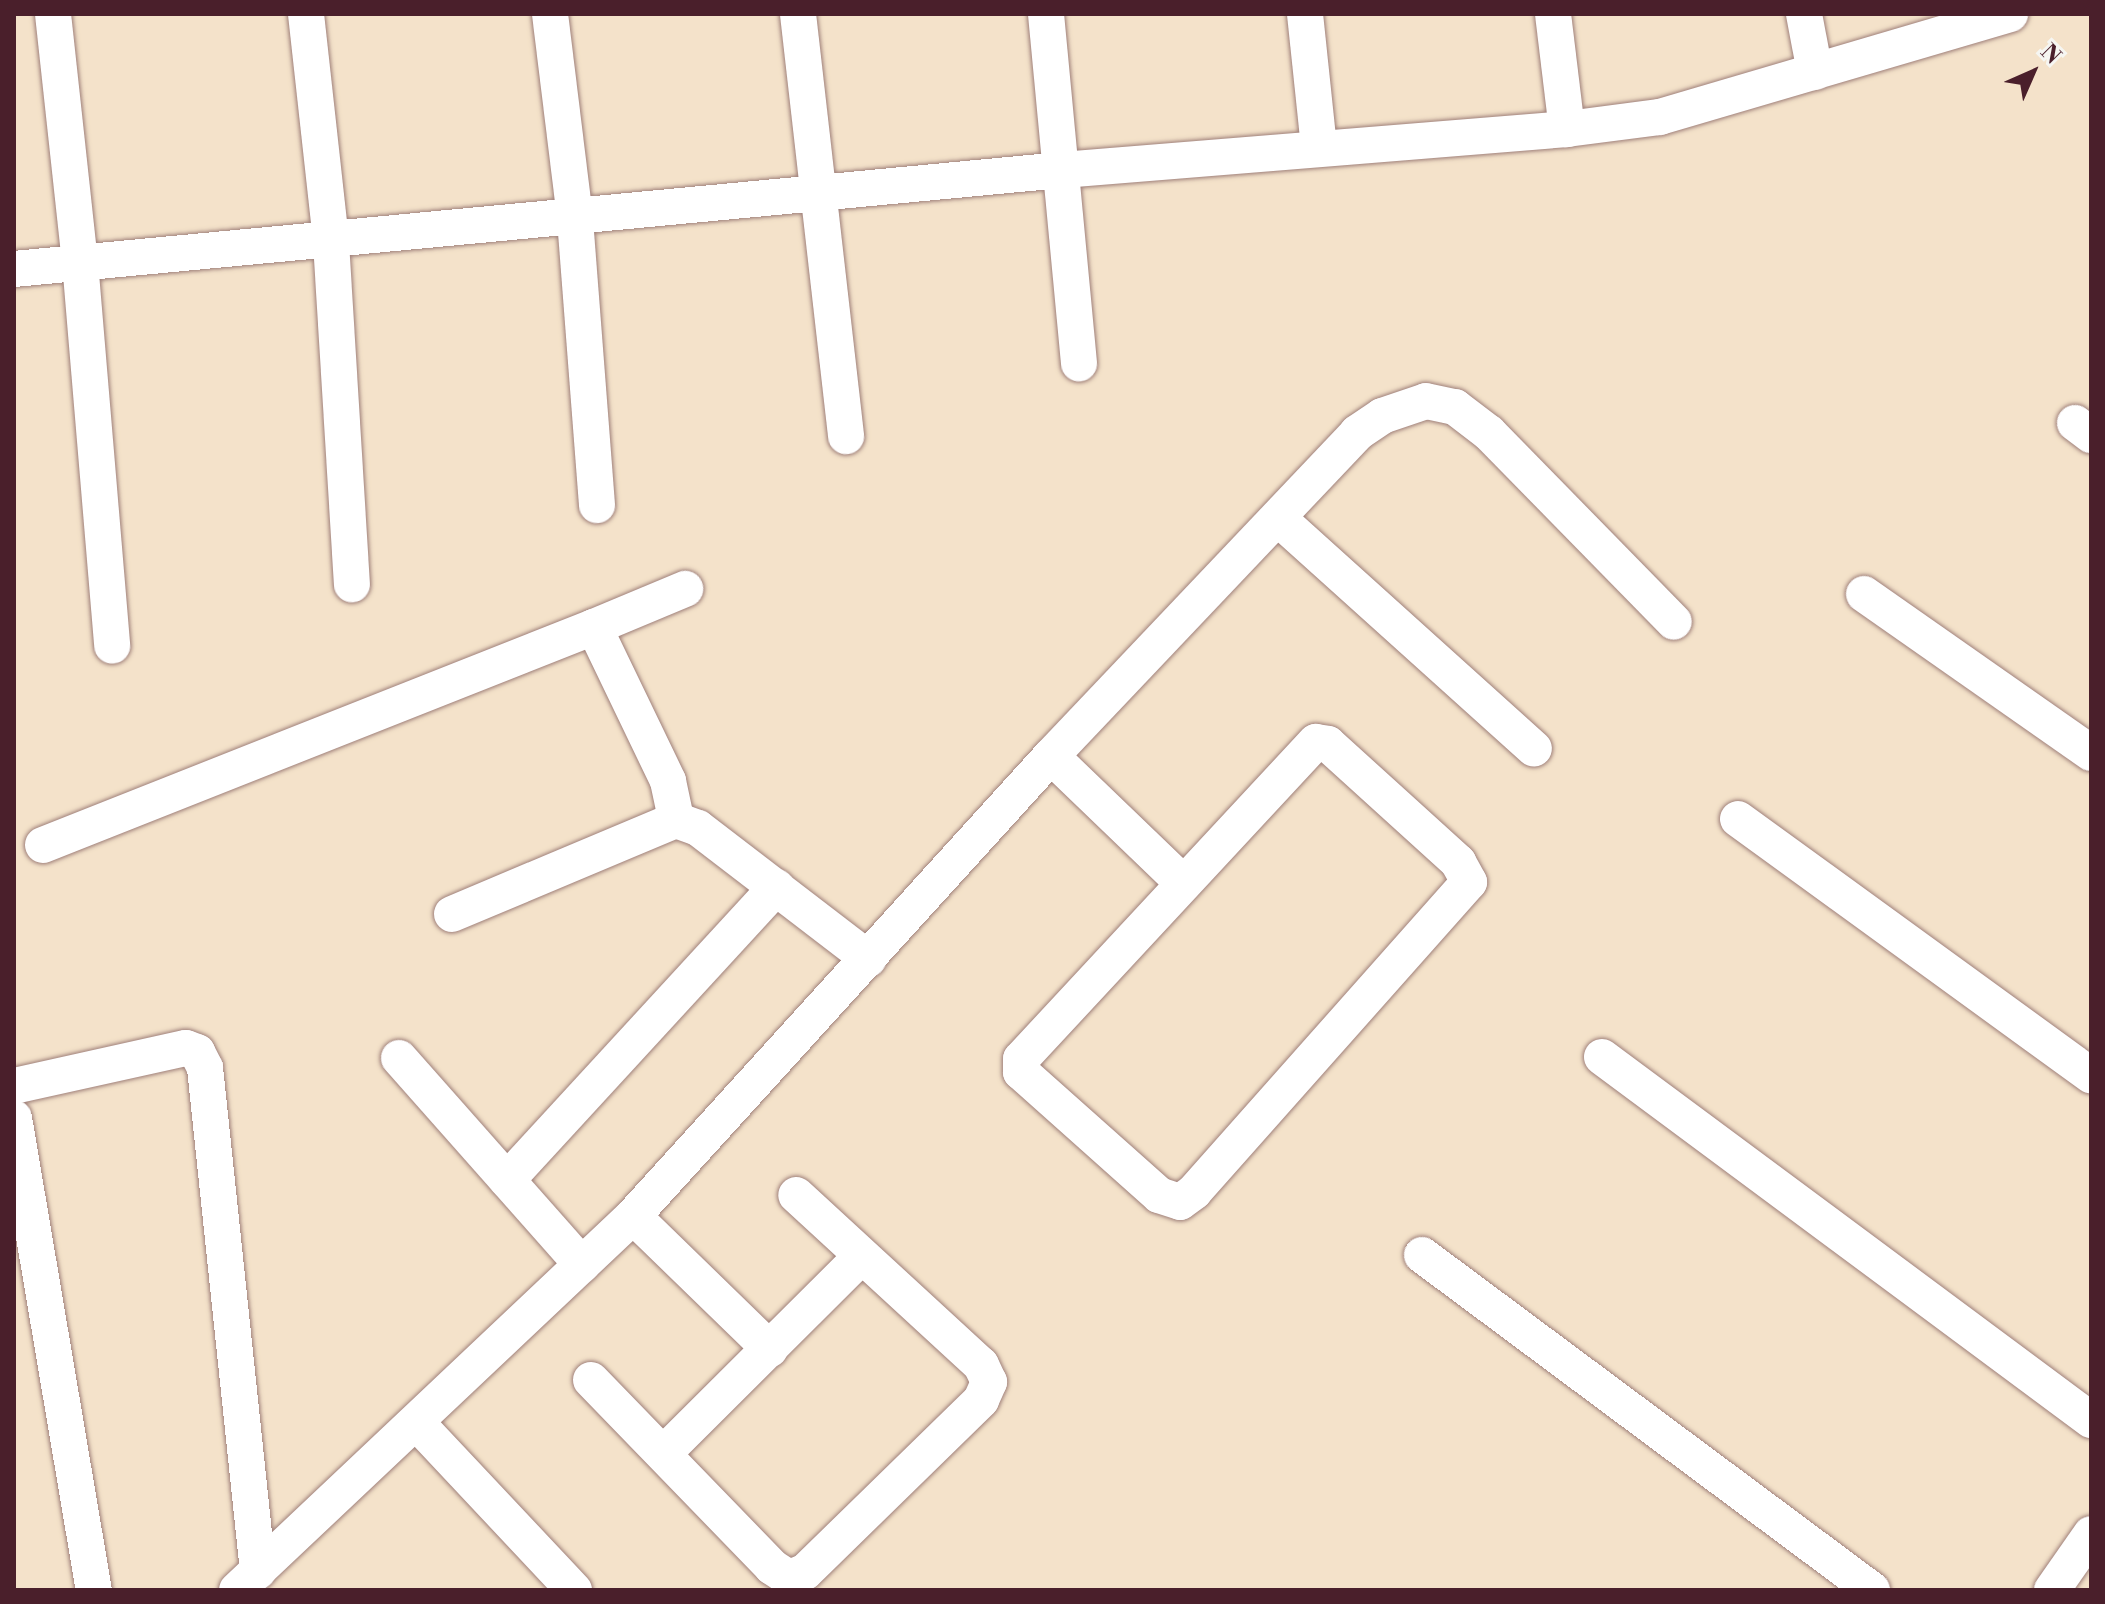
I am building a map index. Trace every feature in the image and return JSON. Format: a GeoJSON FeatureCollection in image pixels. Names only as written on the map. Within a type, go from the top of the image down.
{"type":"FeatureCollection","features":[{"type":"Feature","properties":{"kind":"street"},"geometry":{"type":"LineString","coordinates":[[53,14],[80,262],[112,646]]}},
{"type":"Feature","properties":{"kind":"street"},"geometry":{"type":"LineString","coordinates":[[306,14],[331,242],[352,584]]}},
{"type":"Feature","properties":{"kind":"street"},"geometry":{"type":"LineString","coordinates":[[550,14],[575,219],[597,505]]}},
{"type":"Feature","properties":{"kind":"street"},"geometry":{"type":"LineString","coordinates":[[798,14],[846,436]]}},
{"type":"Feature","properties":{"kind":"street"},"geometry":{"type":"LineString","coordinates":[[1046,14],[1079,363]]}},
{"type":"Feature","properties":{"kind":"street"},"geometry":{"type":"LineString","coordinates":[[1305,14],[1319,148]]}},
{"type":"Feature","properties":{"kind":"street"},"geometry":{"type":"LineString","coordinates":[[1553,14],[1567,129]]}},
{"type":"Feature","properties":{"kind":"street"},"geometry":{"type":"LineString","coordinates":[[1804,14],[1815,72]]}},
{"type":"Feature","properties":{"kind":"street"},"geometry":{"type":"LineString","coordinates":[[14,269],[575,219],[1062,170],[1567,129],[1660,117],[2010,14]]}},
{"type":"Feature","properties":{"kind":"street"},"geometry":{"type":"LineString","coordinates":[[248,1581],[633,1216],[1051,756],[1279,519],[1357,433],[1382,416],[1426,401],[1455,407],[1489,433],[1674,622]]}},
{"type":"Feature","properties":{"kind":"street"},"geometry":{"type":"LineString","coordinates":[[1279,519],[1534,749]]}},
{"type":"Feature","properties":{"kind":"street"},"geometry":{"type":"LineString","coordinates":[[43,845],[685,589]]}},
{"type":"Feature","properties":{"kind":"street"},"geometry":{"type":"LineString","coordinates":[[1864,594],[2091,753]]}},
{"type":"Feature","properties":{"kind":"street"},"geometry":{"type":"LineString","coordinates":[[594,627],[668,781],[676,820]]}},
{"type":"Feature","properties":{"kind":"street"},"geometry":{"type":"LineString","coordinates":[[1316,742],[1328,744],[1447,851],[1469,882],[1194,1192],[1180,1202],[1159,1195],[1021,1072],[1021,1059],[1181,881],[1316,742]]}},
{"type":"Feature","properties":{"kind":"street"},"geometry":{"type":"LineString","coordinates":[[1051,756],[1181,881]]}},
{"type":"Feature","properties":{"kind":"street"},"geometry":{"type":"LineString","coordinates":[[1738,819],[2091,1075]]}},
{"type":"Feature","properties":{"kind":"street"},"geometry":{"type":"LineString","coordinates":[[452,914],[676,820],[698,828],[869,959]]}},
{"type":"Feature","properties":{"kind":"street"},"geometry":{"type":"LineString","coordinates":[[507,1180],[776,887]]}},
{"type":"Feature","properties":{"kind":"street"},"geometry":{"type":"LineString","coordinates":[[14,1086],[186,1048],[197,1052],[205,1068],[248,1581]]}},
{"type":"Feature","properties":{"kind":"street"},"geometry":{"type":"LineString","coordinates":[[1602,1057],[2091,1420]]}},
{"type":"Feature","properties":{"kind":"street"},"geometry":{"type":"LineString","coordinates":[[399,1058],[582,1265]]}},
{"type":"Feature","properties":{"kind":"street"},"geometry":{"type":"LineString","coordinates":[[14,1118],[94,1590]]}},
{"type":"Feature","properties":{"kind":"street"},"geometry":{"type":"LineString","coordinates":[[591,1380],[772,1567],[789,1578],[805,1572],[981,1400],[989,1382],[981,1365],[860,1258],[796,1195]]}},
{"type":"Feature","properties":{"kind":"street"},"geometry":{"type":"LineString","coordinates":[[633,1216],[770,1349]]}},
{"type":"Feature","properties":{"kind":"street"},"geometry":{"type":"LineString","coordinates":[[1422,1255],[1872,1590]]}},
{"type":"Feature","properties":{"kind":"street"},"geometry":{"type":"LineString","coordinates":[[664,1453],[860,1258]]}},
{"type":"Feature","properties":{"kind":"street"},"geometry":{"type":"LineString","coordinates":[[416,1422],[574,1590]]}},
{"type":"Feature","properties":{"kind":"street"},"geometry":{"type":"LineString","coordinates":[[2052,1590],[2091,1534]]}}]}
